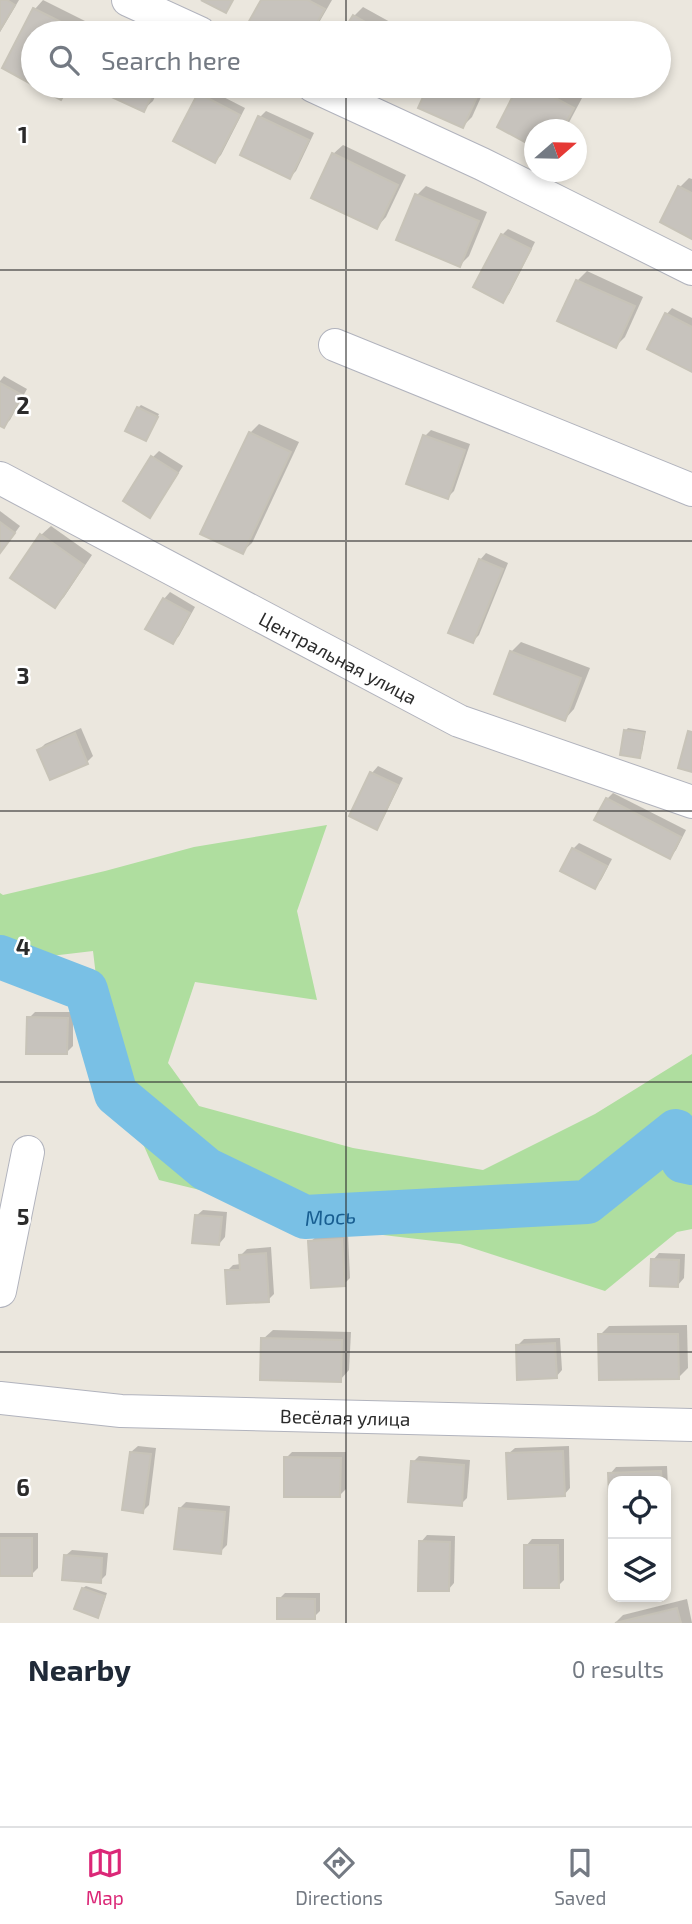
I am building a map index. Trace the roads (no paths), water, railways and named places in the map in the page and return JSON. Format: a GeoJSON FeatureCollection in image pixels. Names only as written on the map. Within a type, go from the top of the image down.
{"type":"FeatureCollection","features":[{"type":"Feature","properties":{"kind":"street"},"geometry":{"type":"LineString","coordinates":[[128,0],[174,21]]}},
{"type":"Feature","properties":{"kind":"street"},"geometry":{"type":"LineString","coordinates":[[339,98],[482,164],[692,269]]}},
{"type":"Feature","properties":{"kind":"street"},"geometry":{"type":"LineString","coordinates":[[335,345],[692,489]]}},
{"type":"Feature","properties":{"kind":"street","name":"Центральная улица"},"geometry":{"type":"LineString","coordinates":[[0,478],[459,721],[692,802]]}},
{"type":"Feature","properties":{"kind":"street"},"geometry":{"type":"LineString","coordinates":[[0,1291],[28,1152]]}},
{"type":"Feature","properties":{"kind":"street","name":"Весёлая улица"},"geometry":{"type":"LineString","coordinates":[[0,1398],[121,1410],[692,1426]]}},
{"type":"Feature","properties":{"kind":"waterway","name":"Мось"},"geometry":{"type":"LineString","coordinates":[[0,957],[86,990],[116,1094],[206,1169],[305,1217],[587,1202],[676,1131],[683,1161],[692,1163]]}}]}
